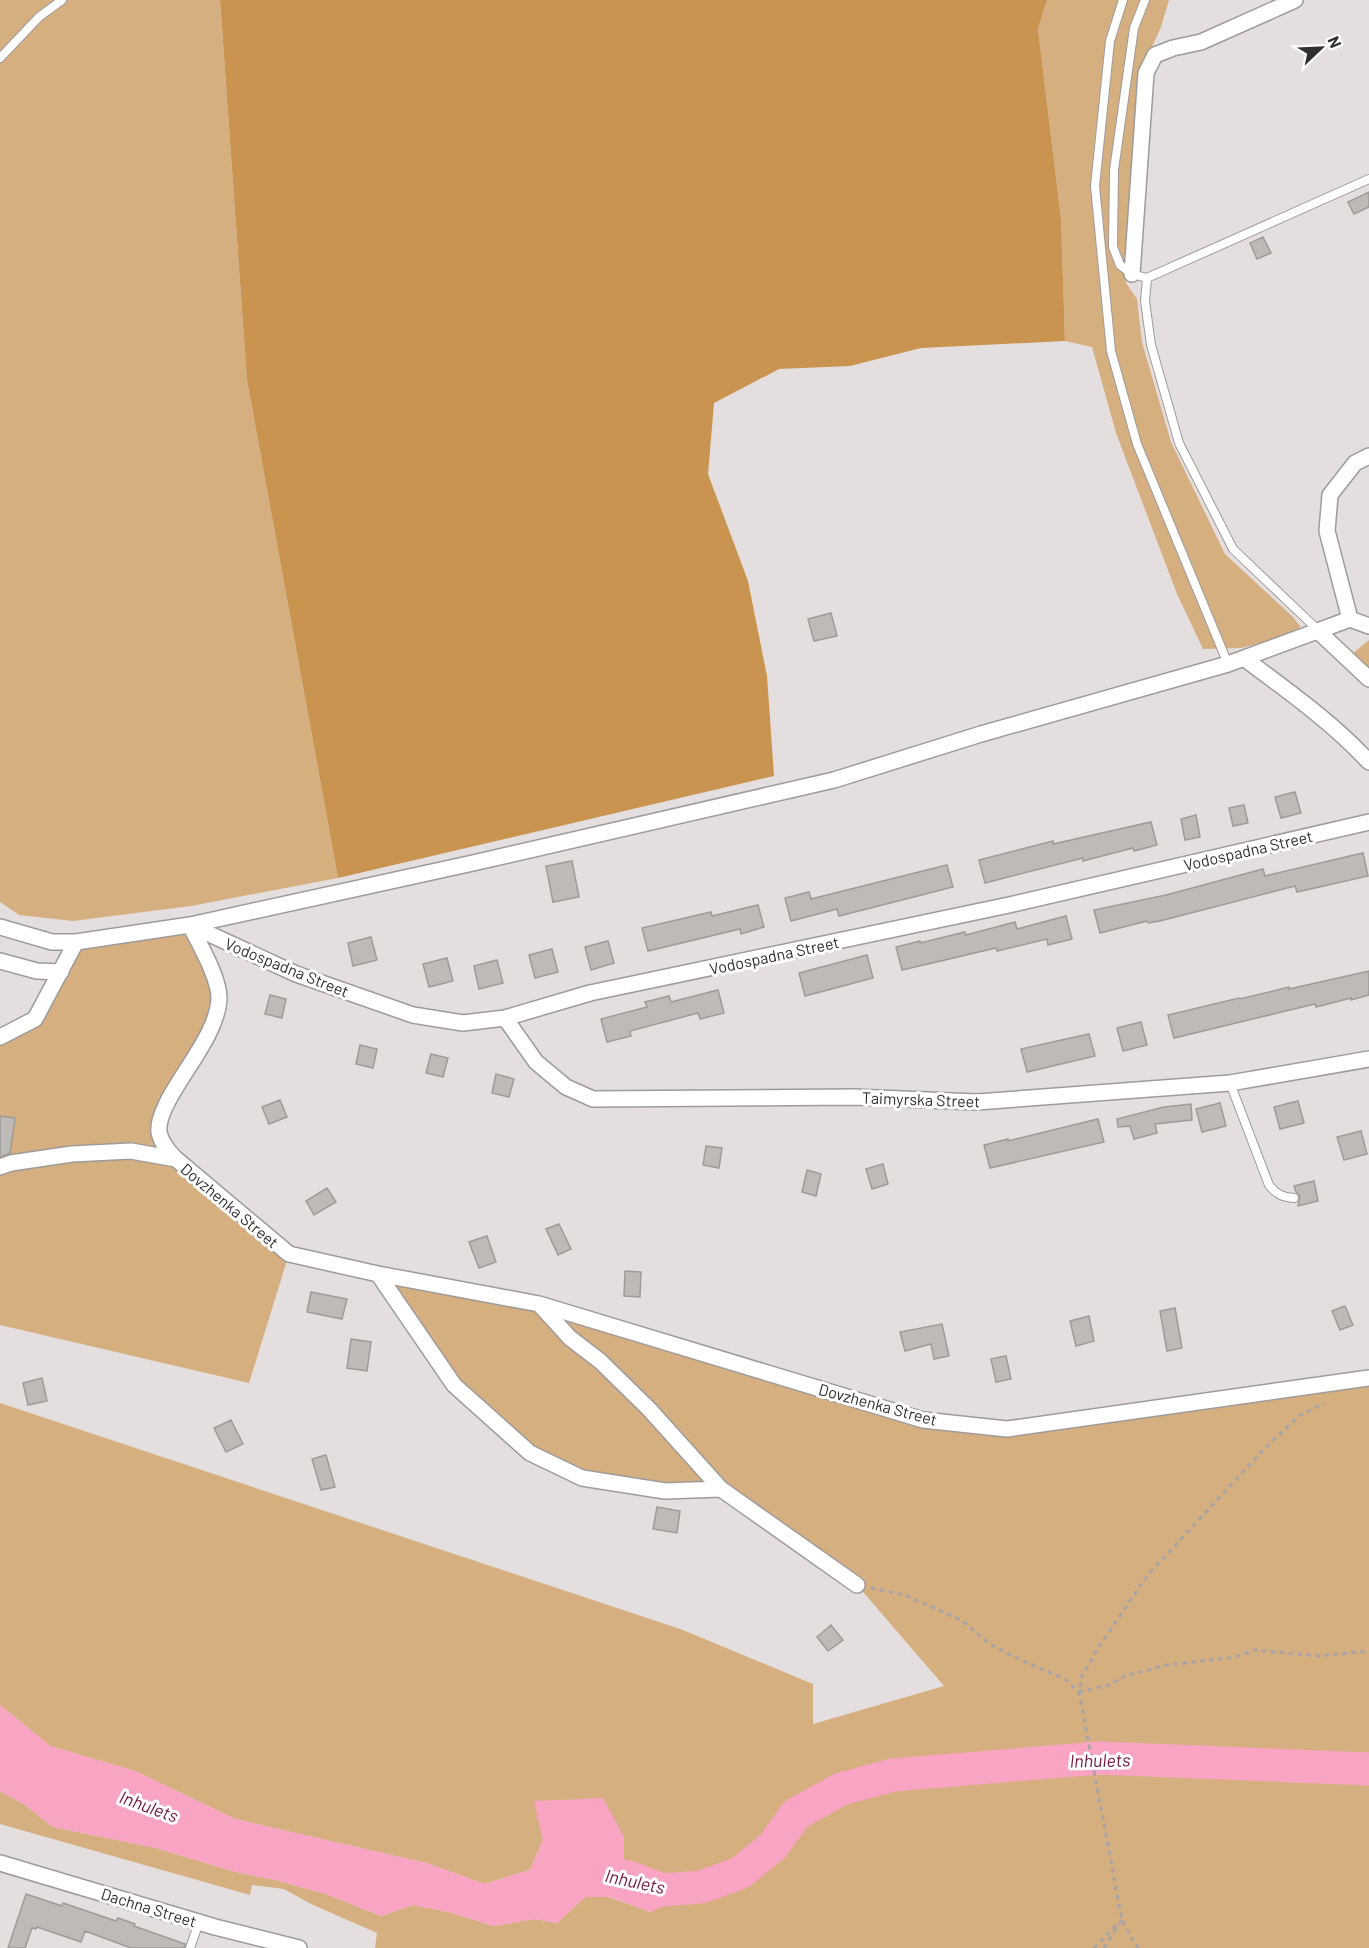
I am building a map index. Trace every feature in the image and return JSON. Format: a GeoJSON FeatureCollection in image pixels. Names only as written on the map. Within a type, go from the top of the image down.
{"type":"FeatureCollection","features":[{"type":"Feature","properties":{"kind":"street"},"geometry":{"type":"LineString","coordinates":[[1139,276],[1146,74],[1155,55],[1173,48],[1201,42],[1295,0]]}},
{"type":"Feature","properties":{"kind":"street"},"geometry":{"type":"LineString","coordinates":[[1369,456],[1355,463],[1330,495],[1327,531],[1350,619],[1369,626]]}},
{"type":"Feature","properties":{"kind":"street","name":"Vodospadna Street"},"geometry":{"type":"LineString","coordinates":[[0,927],[52,942],[76,942],[139,934],[190,925],[473,863],[834,780],[981,734],[1245,659],[1350,619]]}},
{"type":"Feature","properties":{"kind":"street"},"geometry":{"type":"LineString","coordinates":[[1319,632],[1369,680]]}},
{"type":"Feature","properties":{"kind":"street"},"geometry":{"type":"LineString","coordinates":[[1245,659],[1303,703],[1369,762]]}},
{"type":"Feature","properties":{"kind":"street","name":"Vodospadna Street"},"geometry":{"type":"LineString","coordinates":[[190,925],[296,974],[413,1015],[463,1023],[505,1018],[590,993],[1009,905],[1369,822]]}},
{"type":"Feature","properties":{"kind":"street","name":"Dovzhenka Street"},"geometry":{"type":"LineString","coordinates":[[190,925],[212,974],[219,996],[215,1022],[172,1092],[160,1117],[159,1132],[164,1146],[176,1159],[289,1254],[378,1274],[539,1304],[923,1420],[1007,1429],[1369,1378]]}},
{"type":"Feature","properties":{"kind":"street"},"geometry":{"type":"LineString","coordinates":[[0,1037],[35,1019],[76,942]]}},
{"type":"Feature","properties":{"kind":"street"},"geometry":{"type":"LineString","coordinates":[[0,961],[38,971],[61,972]]}},
{"type":"Feature","properties":{"kind":"street","name":"Taimyrska Street"},"geometry":{"type":"LineString","coordinates":[[505,1018],[536,1062],[566,1087],[593,1099],[853,1097],[977,1102],[1230,1083],[1369,1059]]}},
{"type":"Feature","properties":{"kind":"street"},"geometry":{"type":"LineString","coordinates":[[0,1167],[72,1154],[131,1151],[176,1159]]}},
{"type":"Feature","properties":{"kind":"street"},"geometry":{"type":"LineString","coordinates":[[378,1274],[454,1385],[530,1453],[582,1478],[664,1491],[721,1489]]}},
{"type":"Feature","properties":{"kind":"street"},"geometry":{"type":"LineString","coordinates":[[539,1304],[570,1338],[600,1361],[649,1409],[721,1489],[857,1586]]}},
{"type":"Feature","properties":{"kind":"street","name":"Dachna Street"},"geometry":{"type":"LineString","coordinates":[[0,1863],[198,1922],[299,1948]]}},
{"type":"Feature","properties":{"kind":"lane"},"geometry":{"type":"LineString","coordinates":[[0,57],[39,17],[62,0]]}},
{"type":"Feature","properties":{"kind":"lane"},"geometry":{"type":"LineString","coordinates":[[1123,0],[1110,41],[1095,186],[1111,351],[1137,444],[1228,664]]}},
{"type":"Feature","properties":{"kind":"lane"},"geometry":{"type":"LineString","coordinates":[[1145,0],[1134,28],[1114,170],[1113,247],[1120,265],[1139,276],[1151,345],[1179,443],[1233,549],[1319,632]]}},
{"type":"Feature","properties":{"kind":"lane"},"geometry":{"type":"LineString","coordinates":[[1139,276],[1369,179]]}},
{"type":"Feature","properties":{"kind":"lane"},"geometry":{"type":"LineString","coordinates":[[1230,1083],[1269,1185],[1284,1198],[1294,1198]]}},
{"type":"Feature","properties":{"kind":"lane"},"geometry":{"type":"LineString","coordinates":[[190,1948],[198,1922]]}},
{"type":"Feature","properties":{"kind":"path"},"geometry":{"type":"LineString","coordinates":[[1139,1948],[1122,1920],[1079,1692],[1082,1676],[1100,1645],[1147,1576],[1265,1448],[1290,1424],[1312,1408],[1331,1399]]}},
{"type":"Feature","properties":{"kind":"path"},"geometry":{"type":"LineString","coordinates":[[857,1586],[905,1595],[961,1620],[990,1644],[1014,1658],[1065,1679],[1079,1692]]}},
{"type":"Feature","properties":{"kind":"path"},"geometry":{"type":"LineString","coordinates":[[1079,1692],[1110,1685],[1125,1676],[1167,1665],[1235,1657],[1254,1650],[1318,1656],[1369,1650]]}},
{"type":"Feature","properties":{"kind":"path"},"geometry":{"type":"LineString","coordinates":[[1094,1948],[1122,1920]]}},
{"type":"Feature","properties":{"kind":"path"},"geometry":{"type":"LineString","coordinates":[[1104,1948],[1122,1920]]}},
{"type":"Feature","properties":{"kind":"shaded area"},"geometry":{"type":"Polygon","coordinates":[[[0,0],[220,0],[247,380],[338,878],[191,906],[73,921],[19,915],[0,902],[0,0]]]}},
{"type":"Feature","properties":{"kind":"shaded area"},"geometry":{"type":"Polygon","coordinates":[[[220,0],[1047,0],[1038,29],[1061,219],[1065,341],[921,348],[850,366],[779,369],[714,403],[708,474],[748,581],[767,676],[774,776],[338,878],[247,380],[220,0]]]}},
{"type":"Feature","properties":{"kind":"shaded area"},"geometry":{"type":"Polygon","coordinates":[[[1047,0],[1169,0],[1161,27],[1141,71],[1126,283],[1137,299],[1142,342],[1171,442],[1225,554],[1292,616],[1300,626],[1297,634],[1241,648],[1203,649],[1177,594],[1116,433],[1092,347],[1065,341],[1061,219],[1038,29],[1047,0]]]}},
{"type":"Feature","properties":{"kind":"shaded area"},"geometry":{"type":"Polygon","coordinates":[[[1369,640],[1369,672],[1353,653],[1369,640]]]}},
{"type":"Feature","properties":{"kind":"shaded area"},"geometry":{"type":"Polygon","coordinates":[[[190,925],[219,996],[160,1117],[164,1146],[289,1254],[249,1383],[0,1325],[0,1037],[35,1019],[76,942],[190,925]]]}},
{"type":"Feature","properties":{"kind":"shaded area"},"geometry":{"type":"Polygon","coordinates":[[[378,1274],[539,1304],[923,1420],[1007,1429],[1369,1378],[1369,1948],[375,1948],[377,1933],[311,1904],[284,1889],[252,1885],[250,1895],[0,1824],[0,1791],[25,1805],[53,1827],[156,1848],[236,1872],[275,1880],[326,1894],[381,1916],[413,1905],[449,1912],[494,1926],[534,1919],[557,1923],[585,1897],[608,1897],[651,1912],[672,1877],[650,1872],[623,1859],[624,1837],[543,1840],[530,1870],[485,1884],[426,1863],[235,1819],[135,1771],[50,1746],[0,1705],[0,1403],[683,1630],[813,1684],[813,1724],[944,1686],[857,1585],[721,1489],[582,1478],[530,1453],[454,1385],[378,1274]]]}},
{"type":"Feature","properties":{"kind":"water"},"geometry":{"type":"Polygon","coordinates":[[[0,1705],[50,1746],[135,1771],[235,1819],[426,1863],[485,1884],[530,1870],[543,1840],[534,1801],[603,1798],[624,1837],[624,1859],[650,1872],[672,1877],[668,1903],[651,1912],[609,1897],[585,1897],[557,1923],[534,1919],[494,1926],[449,1912],[413,1905],[381,1916],[326,1894],[275,1880],[236,1872],[156,1848],[53,1827],[25,1805],[0,1791],[0,1705]]]}},
{"type":"Feature","properties":{"kind":"building"},"geometry":{"type":"Polygon","coordinates":[[[1369,192],[1369,207],[1354,214],[1348,202],[1369,192]]]}},
{"type":"Feature","properties":{"kind":"building"},"geometry":{"type":"Polygon","coordinates":[[[1263,237],[1271,253],[1257,259],[1250,243],[1263,237]]]}},
{"type":"Feature","properties":{"kind":"building"},"geometry":{"type":"Polygon","coordinates":[[[831,613],[837,636],[814,641],[808,619],[831,613]]]}},
{"type":"Feature","properties":{"kind":"building"},"geometry":{"type":"Polygon","coordinates":[[[1295,792],[1301,813],[1281,818],[1275,797],[1295,792]]]}},
{"type":"Feature","properties":{"kind":"building"},"geometry":{"type":"Polygon","coordinates":[[[1244,805],[1248,823],[1233,826],[1229,808],[1244,805]]]}},
{"type":"Feature","properties":{"kind":"building"},"geometry":{"type":"Polygon","coordinates":[[[1196,815],[1200,837],[1185,840],[1181,819],[1196,815]]]}},
{"type":"Feature","properties":{"kind":"building"},"geometry":{"type":"Polygon","coordinates":[[[1151,822],[1157,845],[1134,851],[1133,848],[1083,861],[1083,858],[985,883],[979,860],[1053,841],[1053,844],[1151,822]]]}},
{"type":"Feature","properties":{"kind":"building"},"geometry":{"type":"Polygon","coordinates":[[[1363,853],[1368,876],[1297,892],[1295,886],[1160,921],[1148,923],[1147,921],[1100,933],[1094,910],[1166,895],[1263,869],[1265,876],[1363,853]]]}},
{"type":"Feature","properties":{"kind":"building"},"geometry":{"type":"Polygon","coordinates":[[[572,861],[579,897],[553,902],[546,866],[572,861]]]}},
{"type":"Feature","properties":{"kind":"building"},"geometry":{"type":"Polygon","coordinates":[[[947,865],[953,887],[839,916],[837,909],[791,921],[785,898],[809,892],[811,899],[947,865]]]}},
{"type":"Feature","properties":{"kind":"building"},"geometry":{"type":"Polygon","coordinates":[[[758,905],[764,927],[741,934],[740,929],[648,951],[642,928],[711,912],[712,916],[758,905]]]}},
{"type":"Feature","properties":{"kind":"building"},"geometry":{"type":"Polygon","coordinates":[[[1066,916],[1072,939],[1048,945],[1047,939],[997,951],[996,948],[902,970],[896,947],[965,932],[966,935],[1015,922],[1017,929],[1066,916]]]}},
{"type":"Feature","properties":{"kind":"building"},"geometry":{"type":"Polygon","coordinates":[[[371,937],[377,960],[353,966],[348,943],[371,937]]]}},
{"type":"Feature","properties":{"kind":"building"},"geometry":{"type":"Polygon","coordinates":[[[608,941],[614,963],[591,970],[585,947],[608,941]]]}},
{"type":"Feature","properties":{"kind":"building"},"geometry":{"type":"Polygon","coordinates":[[[552,949],[558,972],[535,978],[529,955],[552,949]]]}},
{"type":"Feature","properties":{"kind":"building"},"geometry":{"type":"Polygon","coordinates":[[[867,955],[873,978],[805,996],[799,973],[867,955]]]}},
{"type":"Feature","properties":{"kind":"building"},"geometry":{"type":"Polygon","coordinates":[[[447,958],[453,981],[429,987],[423,964],[447,958]]]}},
{"type":"Feature","properties":{"kind":"building"},"geometry":{"type":"Polygon","coordinates":[[[497,960],[503,983],[479,989],[474,966],[497,960]]]}},
{"type":"Feature","properties":{"kind":"building"},"geometry":{"type":"Polygon","coordinates":[[[1369,971],[1369,995],[1316,1007],[1315,1004],[1174,1038],[1168,1015],[1369,971]]]}},
{"type":"Feature","properties":{"kind":"building"},"geometry":{"type":"Polygon","coordinates":[[[718,990],[724,1013],[700,1019],[698,1013],[630,1031],[631,1036],[607,1042],[601,1019],[647,1007],[645,1002],[669,996],[671,1002],[718,990]]]}},
{"type":"Feature","properties":{"kind":"building"},"geometry":{"type":"Polygon","coordinates":[[[270,995],[286,999],[282,1018],[265,1014],[270,995]]]}},
{"type":"Feature","properties":{"kind":"building"},"geometry":{"type":"Polygon","coordinates":[[[1141,1022],[1147,1045],[1123,1051],[1117,1028],[1141,1022]]]}},
{"type":"Feature","properties":{"kind":"building"},"geometry":{"type":"Polygon","coordinates":[[[1089,1034],[1095,1056],[1027,1072],[1021,1049],[1089,1034]]]}},
{"type":"Feature","properties":{"kind":"building"},"geometry":{"type":"Polygon","coordinates":[[[360,1045],[377,1049],[373,1068],[356,1064],[360,1045]]]}},
{"type":"Feature","properties":{"kind":"building"},"geometry":{"type":"Polygon","coordinates":[[[431,1054],[448,1058],[443,1077],[426,1073],[431,1054]]]}},
{"type":"Feature","properties":{"kind":"building"},"geometry":{"type":"Polygon","coordinates":[[[496,1074],[514,1079],[509,1097],[492,1093],[496,1074]]]}},
{"type":"Feature","properties":{"kind":"building"},"geometry":{"type":"Polygon","coordinates":[[[280,1100],[287,1117],[269,1124],[262,1107],[280,1100]]]}},
{"type":"Feature","properties":{"kind":"building"},"geometry":{"type":"Polygon","coordinates":[[[1298,1101],[1304,1123],[1280,1129],[1274,1107],[1298,1101]]]}},
{"type":"Feature","properties":{"kind":"building"},"geometry":{"type":"Polygon","coordinates":[[[1220,1103],[1226,1126],[1202,1132],[1196,1109],[1220,1103]]]}},
{"type":"Feature","properties":{"kind":"building"},"geometry":{"type":"Polygon","coordinates":[[[1191,1104],[1192,1120],[1155,1124],[1157,1133],[1134,1139],[1130,1126],[1118,1127],[1117,1119],[1164,1107],[1191,1104]]]}},
{"type":"Feature","properties":{"kind":"building"},"geometry":{"type":"Polygon","coordinates":[[[0,1116],[15,1118],[10,1153],[0,1157],[0,1116]]]}},
{"type":"Feature","properties":{"kind":"building"},"geometry":{"type":"Polygon","coordinates":[[[1098,1119],[1104,1142],[990,1168],[984,1145],[1098,1119]]]}},
{"type":"Feature","properties":{"kind":"building"},"geometry":{"type":"Polygon","coordinates":[[[1361,1131],[1367,1154],[1344,1160],[1337,1137],[1361,1131]]]}},
{"type":"Feature","properties":{"kind":"building"},"geometry":{"type":"Polygon","coordinates":[[[706,1146],[722,1148],[719,1168],[703,1165],[706,1146]]]}},
{"type":"Feature","properties":{"kind":"building"},"geometry":{"type":"Polygon","coordinates":[[[883,1164],[888,1184],[872,1189],[866,1169],[883,1164]]]}},
{"type":"Feature","properties":{"kind":"building"},"geometry":{"type":"Polygon","coordinates":[[[807,1170],[821,1174],[816,1196],[802,1192],[807,1170]]]}},
{"type":"Feature","properties":{"kind":"building"},"geometry":{"type":"Polygon","coordinates":[[[1314,1181],[1318,1201],[1298,1206],[1300,1196],[1294,1186],[1314,1181]]]}},
{"type":"Feature","properties":{"kind":"building"},"geometry":{"type":"Polygon","coordinates":[[[327,1188],[336,1202],[314,1215],[306,1201],[327,1188]]]}},
{"type":"Feature","properties":{"kind":"building"},"geometry":{"type":"Polygon","coordinates":[[[559,1224],[571,1249],[558,1255],[546,1229],[559,1224]]]}},
{"type":"Feature","properties":{"kind":"building"},"geometry":{"type":"Polygon","coordinates":[[[487,1236],[496,1262],[479,1268],[469,1242],[487,1236]]]}},
{"type":"Feature","properties":{"kind":"building"},"geometry":{"type":"Polygon","coordinates":[[[625,1271],[641,1272],[640,1297],[624,1296],[625,1271]]]}},
{"type":"Feature","properties":{"kind":"building"},"geometry":{"type":"Polygon","coordinates":[[[311,1292],[347,1299],[342,1319],[307,1312],[311,1292]]]}},
{"type":"Feature","properties":{"kind":"building"},"geometry":{"type":"Polygon","coordinates":[[[1345,1306],[1353,1325],[1340,1330],[1332,1311],[1345,1306]]]}},
{"type":"Feature","properties":{"kind":"building"},"geometry":{"type":"Polygon","coordinates":[[[1175,1308],[1182,1348],[1167,1351],[1160,1311],[1175,1308]]]}},
{"type":"Feature","properties":{"kind":"building"},"geometry":{"type":"Polygon","coordinates":[[[1089,1316],[1094,1341],[1076,1346],[1070,1321],[1089,1316]]]}},
{"type":"Feature","properties":{"kind":"building"},"geometry":{"type":"Polygon","coordinates":[[[942,1324],[949,1356],[934,1359],[931,1344],[905,1351],[900,1332],[942,1324]]]}},
{"type":"Feature","properties":{"kind":"building"},"geometry":{"type":"Polygon","coordinates":[[[351,1339],[371,1342],[367,1371],[347,1368],[351,1339]]]}},
{"type":"Feature","properties":{"kind":"building"},"geometry":{"type":"Polygon","coordinates":[[[1006,1356],[1011,1379],[996,1382],[991,1359],[1006,1356]]]}},
{"type":"Feature","properties":{"kind":"building"},"geometry":{"type":"Polygon","coordinates":[[[42,1378],[47,1401],[28,1405],[23,1383],[42,1378]]]}},
{"type":"Feature","properties":{"kind":"building"},"geometry":{"type":"Polygon","coordinates":[[[231,1420],[243,1444],[226,1452],[214,1428],[231,1420]]]}},
{"type":"Feature","properties":{"kind":"building"},"geometry":{"type":"Polygon","coordinates":[[[326,1455],[335,1487],[321,1490],[312,1459],[326,1455]]]}},
{"type":"Feature","properties":{"kind":"building"},"geometry":{"type":"Polygon","coordinates":[[[657,1507],[680,1511],[677,1533],[653,1529],[657,1507]]]}},
{"type":"Feature","properties":{"kind":"building"},"geometry":{"type":"Polygon","coordinates":[[[831,1625],[843,1640],[828,1651],[817,1637],[831,1625]]]}},
{"type":"Feature","properties":{"kind":"building"},"geometry":{"type":"Polygon","coordinates":[[[26,1894],[62,1906],[63,1903],[116,1921],[118,1918],[185,1944],[184,1948],[131,1948],[85,1931],[81,1942],[37,1927],[32,1928],[25,1948],[8,1948],[26,1894]]]}},
{"type":"Feature","properties":{"kind":"waterway","name":"Inhulets"},"geometry":{"type":"LineString","coordinates":[[628,1877],[662,1890],[701,1887],[740,1873],[773,1846],[796,1814],[841,1789],[893,1775],[1099,1758],[1369,1769]]}}]}
